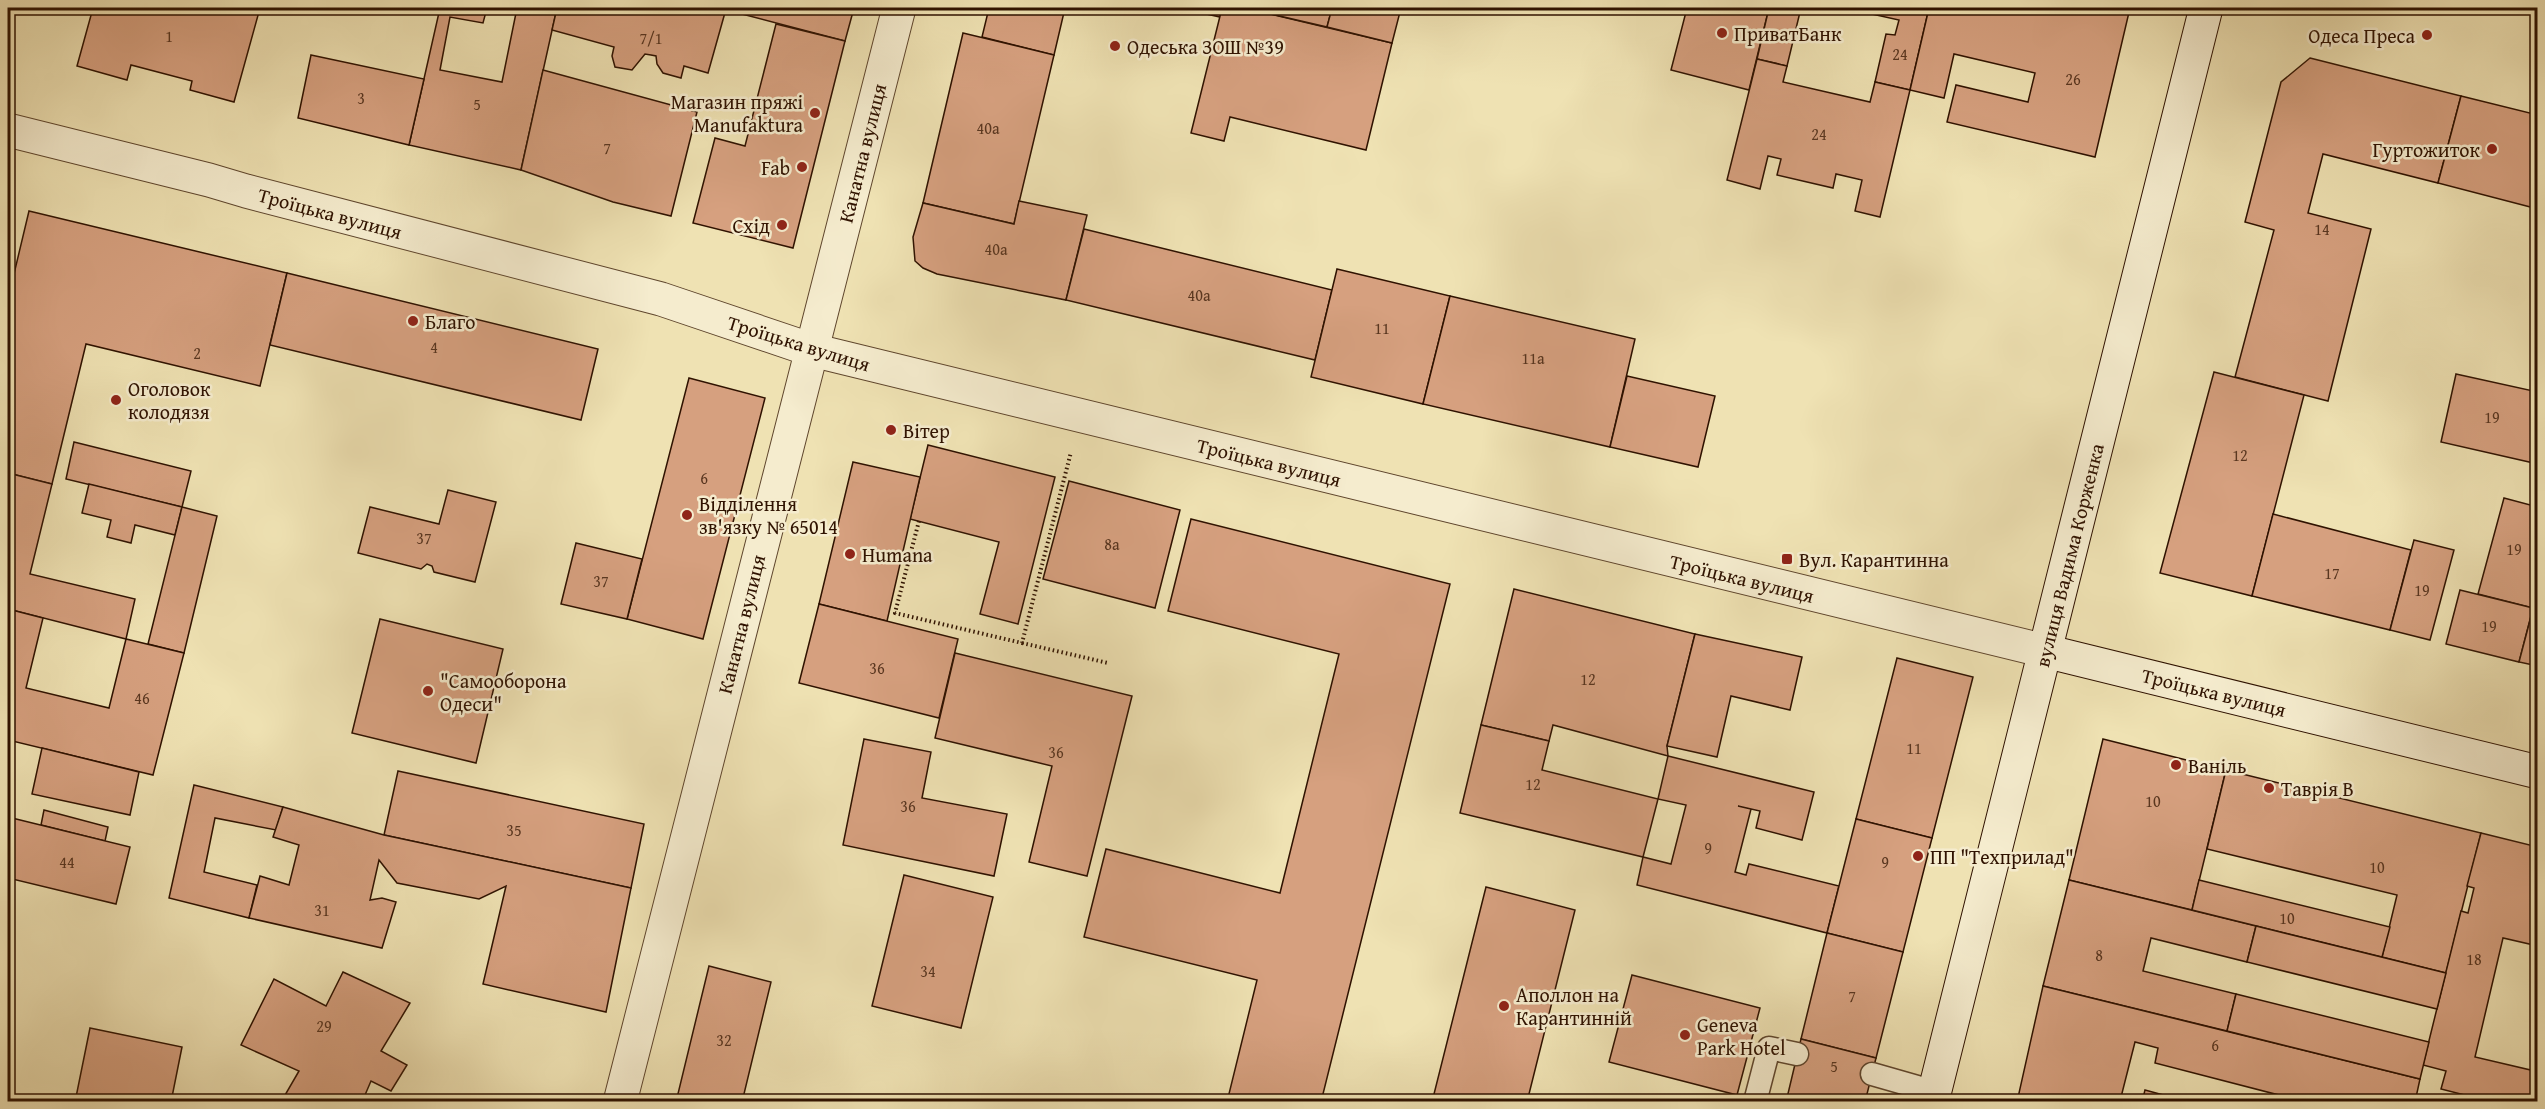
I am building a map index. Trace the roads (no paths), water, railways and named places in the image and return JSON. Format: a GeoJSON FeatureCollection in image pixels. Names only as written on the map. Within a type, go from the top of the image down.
{"type":"FeatureCollection","features":[{"type":"Feature","properties":{"kind":"street","name":"Канатна вулиця"},"geometry":{"type":"LineString","coordinates":[[620,1101],[899,8]]}},
{"type":"Feature","properties":{"kind":"street","name":"вулиця Вадима Корженка"},"geometry":{"type":"LineString","coordinates":[[1933,1096],[2206,8]]}},
{"type":"Feature","properties":{"kind":"street","name":"Троїцька вулиця"},"geometry":{"type":"LineString","coordinates":[[8,130],[209,180],[661,299],[812,350],[2538,772]]}},
{"type":"Feature","properties":{"kind":"lane"},"geometry":{"type":"LineString","coordinates":[[1755,1101],[1769,1048],[1797,1054]]}},
{"type":"Feature","properties":{"kind":"lane"},"geometry":{"type":"LineString","coordinates":[[1872,1074],[1933,1096]]}},
{"type":"Feature","properties":{"kind":"place","name":"ПриватБанк"},"geometry":{"type":"Point","coordinates":[1722,33]}},
{"type":"Feature","properties":{"kind":"place","name":"Одеса Преса"},"geometry":{"type":"Point","coordinates":[2427,35]}},
{"type":"Feature","properties":{"kind":"place","name":"Одеська ЗОШ №39"},"geometry":{"type":"Point","coordinates":[1115,46]}},
{"type":"Feature","properties":{"kind":"place","name":"Магазин пряжі Manufaktura"},"geometry":{"type":"Point","coordinates":[815,113]}},
{"type":"Feature","properties":{"kind":"place","name":"Гуртожиток"},"geometry":{"type":"Point","coordinates":[2492,149]}},
{"type":"Feature","properties":{"kind":"place","name":"Fab"},"geometry":{"type":"Point","coordinates":[802,167]}},
{"type":"Feature","properties":{"kind":"place","name":"Схiд"},"geometry":{"type":"Point","coordinates":[782,225]}},
{"type":"Feature","properties":{"kind":"place","name":"Благо"},"geometry":{"type":"Point","coordinates":[413,321]}},
{"type":"Feature","properties":{"kind":"place","name":"Оголовок колодязя"},"geometry":{"type":"Point","coordinates":[116,400]}},
{"type":"Feature","properties":{"kind":"place","name":"Вітер"},"geometry":{"type":"Point","coordinates":[891,430]}},
{"type":"Feature","properties":{"kind":"place","name":"Відділення зв'язку № 65014"},"geometry":{"type":"Point","coordinates":[687,515]}},
{"type":"Feature","properties":{"kind":"place","name":"Humana"},"geometry":{"type":"Point","coordinates":[850,554]}},
{"type":"Feature","properties":{"kind":"place","name":"Вул. Карантинна"},"geometry":{"type":"Point","coordinates":[1787,559]}},
{"type":"Feature","properties":{"kind":"place","name":"\"Самооборона Одеси\""},"geometry":{"type":"Point","coordinates":[428,691]}},
{"type":"Feature","properties":{"kind":"place","name":"Ваніль"},"geometry":{"type":"Point","coordinates":[2176,765]}},
{"type":"Feature","properties":{"kind":"place","name":"Таврія В"},"geometry":{"type":"Point","coordinates":[2269,788]}},
{"type":"Feature","properties":{"kind":"place","name":"ПП \"Техприлад\""},"geometry":{"type":"Point","coordinates":[1918,856]}},
{"type":"Feature","properties":{"kind":"place","name":"Аполлон на Карантинній"},"geometry":{"type":"Point","coordinates":[1504,1006]}},
{"type":"Feature","properties":{"kind":"place","name":"Geneva Park Hotel"},"geometry":{"type":"Point","coordinates":[1685,1035]}}]}
